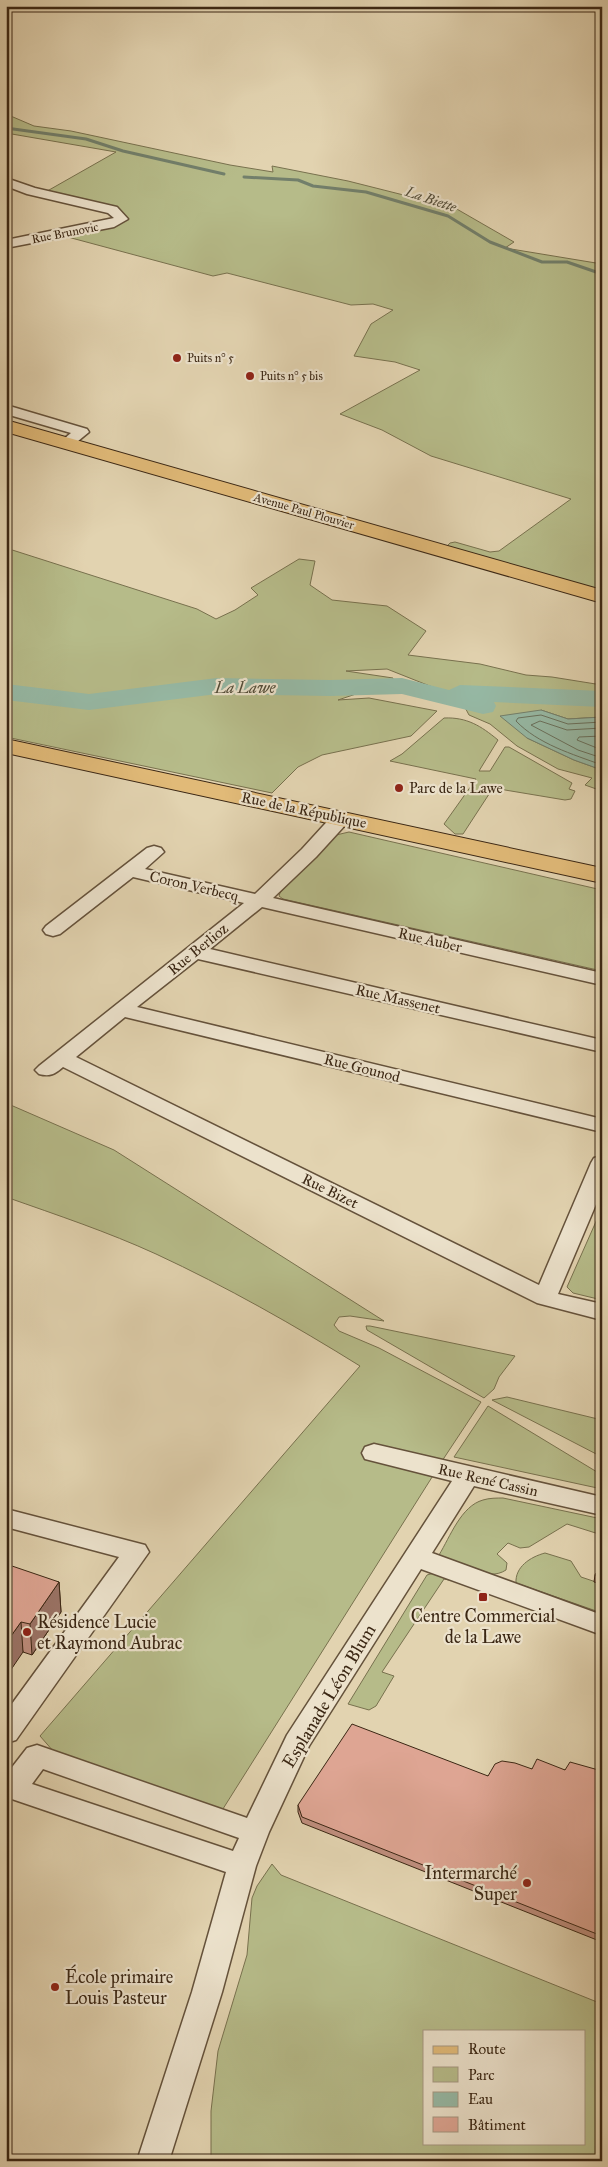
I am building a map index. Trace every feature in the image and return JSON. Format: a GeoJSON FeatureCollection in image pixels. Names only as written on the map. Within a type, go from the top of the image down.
{"type":"FeatureCollection","features":[{"type":"Feature","properties":{"kind":"main road","name":"Avenue Paul Plouvier"},"geometry":{"type":"LineString","coordinates":[[6,426],[602,597]]}},
{"type":"Feature","properties":{"kind":"main road","name":"Rue de la République"},"geometry":{"type":"LineString","coordinates":[[6,746],[602,876]]}},
{"type":"Feature","properties":{"kind":"street","name":"Rue Brunovic"},"geometry":{"type":"LineString","coordinates":[[6,182],[36,193],[112,210],[122,218],[114,223],[6,244]]}},
{"type":"Feature","properties":{"kind":"street"},"geometry":{"type":"LineString","coordinates":[[6,410],[82,432],[67,443]]}},
{"type":"Feature","properties":{"kind":"street","name":"Rue Berlioz"},"geometry":{"type":"LineString","coordinates":[[54,1064],[258,901],[309,853],[341,818]]}},
{"type":"Feature","properties":{"kind":"street","name":"Coron Verbecq"},"geometry":{"type":"LineString","coordinates":[[53,930],[154,852]]}},
{"type":"Feature","properties":{"kind":"street","name":"Coron Verbecq"},"geometry":{"type":"LineString","coordinates":[[130,871],[258,901]]}},
{"type":"Feature","properties":{"kind":"street","name":"Rue Auber"},"geometry":{"type":"LineString","coordinates":[[258,901],[602,979]]}},
{"type":"Feature","properties":{"kind":"street","name":"Rue Massenet"},"geometry":{"type":"LineString","coordinates":[[195,952],[602,1046]]}},
{"type":"Feature","properties":{"kind":"street","name":"Rue Gounod"},"geometry":{"type":"LineString","coordinates":[[122,1010],[602,1126]]}},
{"type":"Feature","properties":{"kind":"street","name":"Rue Bizet"},"geometry":{"type":"LineString","coordinates":[[54,1064],[545,1298],[602,1312]]}},
{"type":"Feature","properties":{"kind":"street"},"geometry":{"type":"LineString","coordinates":[[545,1298],[602,1163]]}},
{"type":"Feature","properties":{"kind":"street","name":"Rue René Cassin"},"geometry":{"type":"LineString","coordinates":[[374,1453],[602,1506]]}},
{"type":"Feature","properties":{"kind":"street","name":"Esplanade Léon Blum"},"geometry":{"type":"LineString","coordinates":[[153,2161],[209,1983],[242,1866],[255,1832],[297,1742],[468,1476]]}},
{"type":"Feature","properties":{"kind":"street"},"geometry":{"type":"LineString","coordinates":[[6,1518],[136,1552],[6,1733]]}},
{"type":"Feature","properties":{"kind":"street"},"geometry":{"type":"LineString","coordinates":[[415,1557],[602,1625]]}},
{"type":"Feature","properties":{"kind":"street"},"geometry":{"type":"LineString","coordinates":[[242,1866],[10,1787],[37,1756],[255,1832]]}},
{"type":"Feature","properties":{"kind":"green space"},"geometry":{"type":"Polygon","coordinates":[[[6,114],[34,126],[71,131],[230,165],[273,172],[272,166],[348,181],[455,208],[514,242],[505,248],[602,264],[602,593],[446,547],[450,543],[455,542],[490,552],[499,551],[571,499],[431,456],[382,430],[340,414],[420,370],[395,362],[354,356],[371,324],[393,310],[373,304],[351,305],[227,273],[213,276],[64,236],[114,223],[119,214],[42,194],[116,152],[6,133],[6,114]]]}},
{"type":"Feature","properties":{"kind":"green space"},"geometry":{"type":"Polygon","coordinates":[[[6,548],[197,609],[216,619],[235,610],[258,595],[251,588],[299,559],[315,561],[310,585],[332,600],[387,606],[426,631],[408,655],[480,664],[526,675],[602,685],[602,717],[568,719],[541,710],[527,738],[574,760],[602,770],[602,791],[585,785],[592,778],[558,769],[517,746],[490,724],[469,715],[460,698],[387,669],[346,671],[393,678],[391,691],[371,689],[338,700],[369,698],[437,711],[411,736],[322,755],[298,767],[272,793],[6,737],[6,548]]]}},
{"type":"Feature","properties":{"kind":"green space"},"geometry":{"type":"Polygon","coordinates":[[[444,718],[460,719],[473,723],[498,740],[479,771],[490,771],[505,747],[509,747],[572,783],[569,789],[575,791],[571,799],[565,800],[493,788],[463,834],[455,834],[444,824],[476,779],[390,761],[402,754],[444,718]]]}},
{"type":"Feature","properties":{"kind":"green space"},"geometry":{"type":"Polygon","coordinates":[[[349,832],[602,890],[602,971],[283,899],[279,896],[336,835],[349,832]]]}},
{"type":"Feature","properties":{"kind":"green space"},"geometry":{"type":"Polygon","coordinates":[[[6,1103],[114,1150],[384,1321],[350,1316],[339,1317],[334,1325],[339,1331],[379,1348],[481,1402],[442,1461],[369,1445],[364,1457],[434,1474],[221,1812],[54,1752],[40,1736],[360,1366],[260,1307],[156,1254],[119,1238],[6,1197],[6,1103]]]}},
{"type":"Feature","properties":{"kind":"green space"},"geometry":{"type":"Polygon","coordinates":[[[602,1208],[602,1300],[573,1293],[567,1287],[602,1208]]]}},
{"type":"Feature","properties":{"kind":"green space"},"geometry":{"type":"Polygon","coordinates":[[[366,1326],[515,1356],[499,1377],[494,1389],[484,1398],[367,1330],[366,1326]]]}},
{"type":"Feature","properties":{"kind":"green space"},"geometry":{"type":"Polygon","coordinates":[[[507,1397],[602,1420],[602,1457],[492,1400],[507,1397]]]}},
{"type":"Feature","properties":{"kind":"green space"},"geometry":{"type":"Polygon","coordinates":[[[488,1406],[602,1475],[602,1489],[454,1457],[488,1406]]]}},
{"type":"Feature","properties":{"kind":"green space"},"geometry":{"type":"Polygon","coordinates":[[[503,1498],[602,1519],[602,1535],[567,1524],[529,1547],[520,1548],[508,1543],[497,1554],[507,1563],[506,1570],[499,1573],[491,1574],[474,1571],[442,1559],[439,1555],[462,1515],[468,1509],[475,1503],[483,1500],[503,1498]]]}},
{"type":"Feature","properties":{"kind":"green space"},"geometry":{"type":"Polygon","coordinates":[[[545,1553],[571,1561],[581,1577],[602,1584],[602,1613],[516,1583],[518,1572],[524,1564],[534,1557],[545,1553]]]}},
{"type":"Feature","properties":{"kind":"green space"},"geometry":{"type":"Polygon","coordinates":[[[434,1573],[450,1578],[449,1580],[444,1579],[382,1672],[394,1676],[376,1706],[369,1710],[348,1704],[427,1575],[434,1573]]]}},
{"type":"Feature","properties":{"kind":"green space"},"geometry":{"type":"Polygon","coordinates":[[[272,1864],[281,1875],[602,2004],[602,2161],[211,2161],[211,2111],[218,2051],[247,1955],[252,1898],[257,1886],[272,1864]]]}},
{"type":"Feature","properties":{"kind":"water"},"geometry":{"type":"Polygon","coordinates":[[[541,710],[568,719],[602,717],[602,770],[574,760],[527,738],[500,716],[541,710]]]}},
{"type":"Feature","properties":{"kind":"building"},"geometry":{"type":"Polygon","coordinates":[[[602,1564],[602,1578],[595,1575],[602,1564]]]}},
{"type":"Feature","properties":{"kind":"building"},"geometry":{"type":"Polygon","coordinates":[[[12,1566],[59,1582],[30,1624],[21,1622],[6,1643],[6,1575],[12,1566]]]}},
{"type":"Feature","properties":{"kind":"building","name":"Intermarché Super"},"geometry":{"type":"Polygon","coordinates":[[[352,1724],[488,1776],[495,1764],[502,1761],[532,1769],[537,1759],[565,1770],[570,1762],[602,1771],[602,1936],[302,1817],[298,1805],[352,1724]]]}},
{"type":"Feature","properties":{"kind":"waterway","name":"La Biette"},"geometry":{"type":"LineString","coordinates":[[6,128],[86,139],[123,151],[224,174]]}},
{"type":"Feature","properties":{"kind":"waterway","name":"La Biette"},"geometry":{"type":"LineString","coordinates":[[244,177],[298,180],[313,186],[366,192],[448,216],[490,242],[542,262],[567,262],[602,274]]}},
{"type":"Feature","properties":{"kind":"waterway","name":"La Lawe"},"geometry":{"type":"LineString","coordinates":[[6,692],[89,702],[217,686],[330,688],[402,686],[483,706]]}},
{"type":"Feature","properties":{"kind":"waterway"},"geometry":{"type":"LineString","coordinates":[[460,693],[602,699]]}},
{"type":"Feature","properties":{"kind":"place","name":"Puits n° 5"},"geometry":{"type":"Point","coordinates":[177,358]}},
{"type":"Feature","properties":{"kind":"place","name":"Puits n° 5 bis"},"geometry":{"type":"Point","coordinates":[250,376]}},
{"type":"Feature","properties":{"kind":"place","name":"Parc de la Lawe"},"geometry":{"type":"Point","coordinates":[399,788]}},
{"type":"Feature","properties":{"kind":"place","name":"Centre Commercial de la Lawe"},"geometry":{"type":"Point","coordinates":[483,1597]}},
{"type":"Feature","properties":{"kind":"place","name":"Résidence Lucie et Raymond Aubrac"},"geometry":{"type":"Point","coordinates":[27,1632]}},
{"type":"Feature","properties":{"kind":"place","name":"Intermarché Super"},"geometry":{"type":"Point","coordinates":[527,1883]}},
{"type":"Feature","properties":{"kind":"place","name":"École primaire Louis Pasteur"},"geometry":{"type":"Point","coordinates":[55,1987]}}]}
